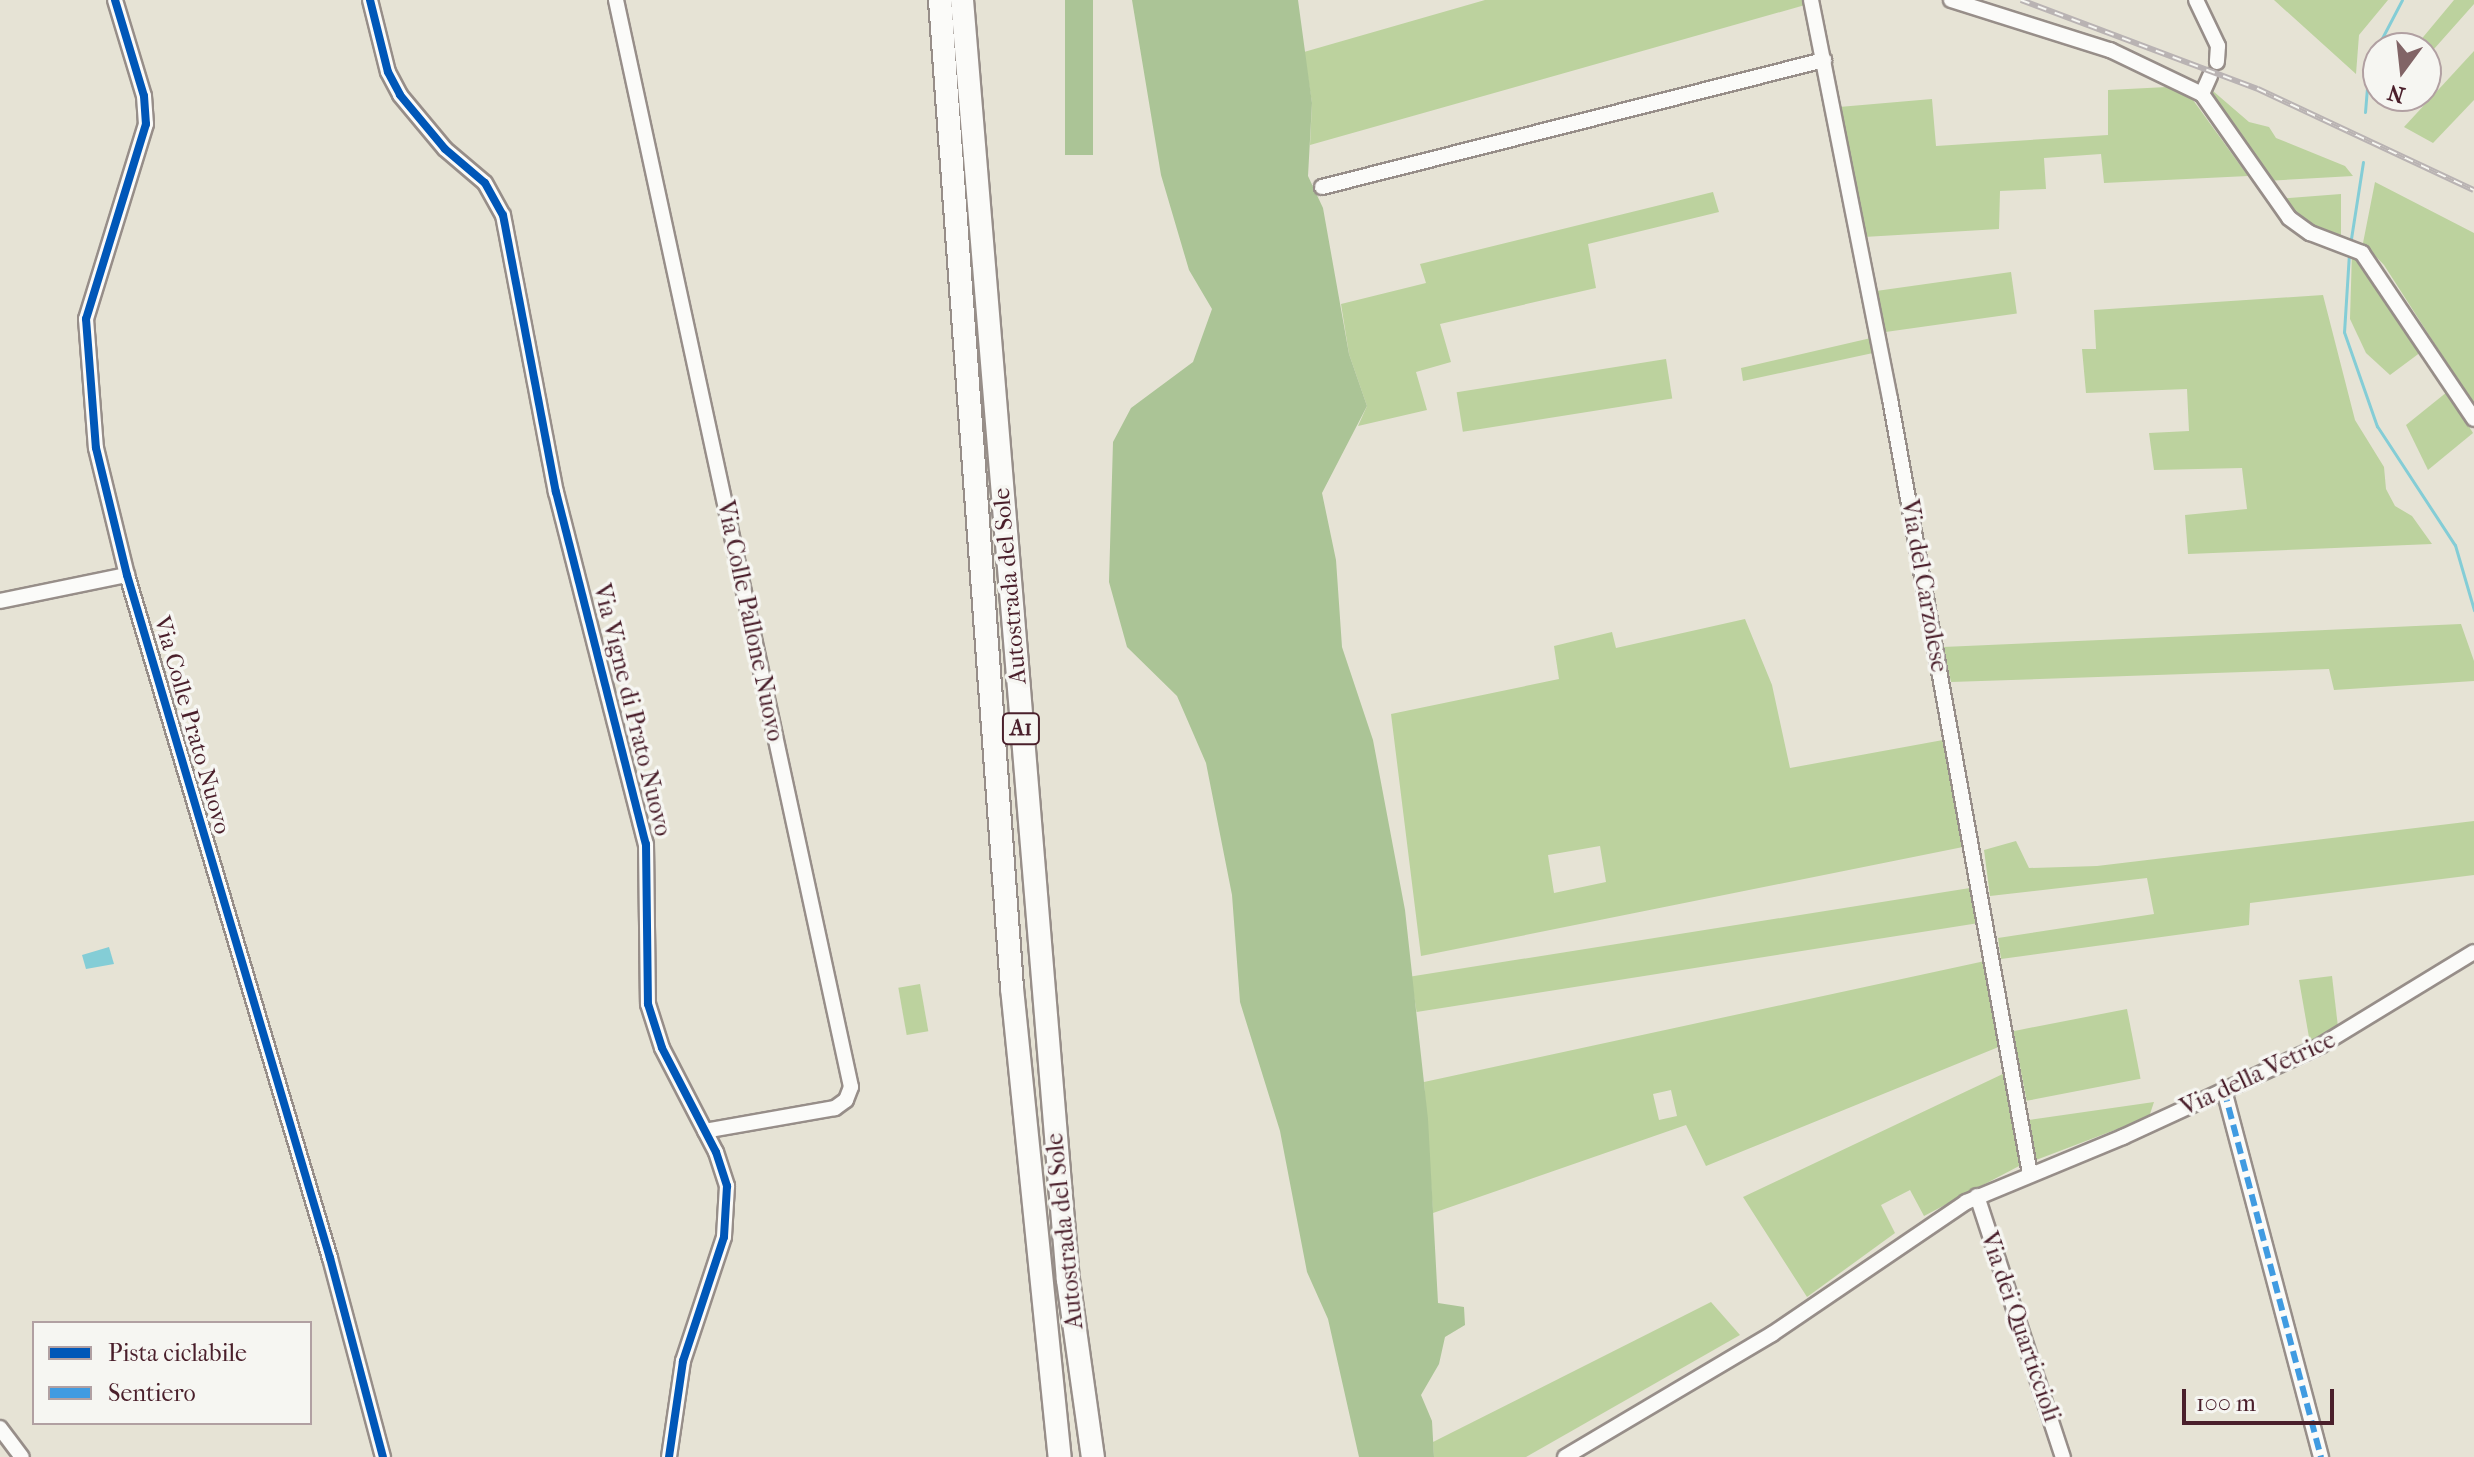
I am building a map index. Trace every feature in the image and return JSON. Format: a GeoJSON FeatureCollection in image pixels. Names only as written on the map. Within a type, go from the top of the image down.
{"type":"FeatureCollection","features":[{"type":"Feature","properties":{"kind":"highway","name":"Autostrada del Sole"},"geometry":{"type":"LineString","coordinates":[[940,0],[1012,988],[1060,1457]]}},
{"type":"Feature","properties":{"kind":"highway","name":"Autostrada del Sole"},"geometry":{"type":"LineString","coordinates":[[962,0],[1068,1280],[1093,1457]]}},
{"type":"Feature","properties":{"kind":"street","name":"Via Colle Prato Nuovo"},"geometry":{"type":"LineString","coordinates":[[115,0],[144,96],[146,124],[98,273],[85,329],[96,448],[127,575],[330,1258],[383,1457]]}},
{"type":"Feature","properties":{"kind":"street","name":"Via Vigne di Prato Nuovo"},"geometry":{"type":"LineString","coordinates":[[370,0],[388,72],[400,95],[445,149],[485,183],[503,215],[556,492],[646,844],[648,1004],[675,1077],[705,1131],[727,1186],[724,1237],[683,1361],[669,1457]]}},
{"type":"Feature","properties":{"kind":"street","name":"Via Colle Pallone Nuovo"},"geometry":{"type":"LineString","coordinates":[[616,0],[851,1087],[844,1102],[833,1108],[705,1131]]}},
{"type":"Feature","properties":{"kind":"street","name":"Via del Carzolese"},"geometry":{"type":"LineString","coordinates":[[1811,0],[2030,1174]]}},
{"type":"Feature","properties":{"kind":"street"},"geometry":{"type":"LineString","coordinates":[[1951,0],[2110,50],[2202,94],[2285,214],[2310,233],[2359,251],[2474,419]]}},
{"type":"Feature","properties":{"kind":"street"},"geometry":{"type":"LineString","coordinates":[[2196,0],[2218,46],[2217,62]]}},
{"type":"Feature","properties":{"kind":"street"},"geometry":{"type":"LineString","coordinates":[[1322,187],[1824,60]]}},
{"type":"Feature","properties":{"kind":"street"},"geometry":{"type":"LineString","coordinates":[[2202,94],[2210,76]]}},
{"type":"Feature","properties":{"kind":"street"},"geometry":{"type":"LineString","coordinates":[[0,601],[127,575]]}},
{"type":"Feature","properties":{"kind":"street","name":"Via della Vetrice"},"geometry":{"type":"LineString","coordinates":[[1565,1457],[1582,1453],[1772,1334],[1977,1196],[2224,1090],[2361,1024],[2474,952]]}},
{"type":"Feature","properties":{"kind":"street"},"geometry":{"type":"LineString","coordinates":[[2224,1090],[2321,1457]]}},
{"type":"Feature","properties":{"kind":"street","name":"Via dei Quarticcioli"},"geometry":{"type":"LineString","coordinates":[[1977,1196],[2063,1457]]}},
{"type":"Feature","properties":{"kind":"street"},"geometry":{"type":"LineString","coordinates":[[0,1428],[22,1457]]}},
{"type":"Feature","properties":{"kind":"green space"},"geometry":{"type":"Polygon","coordinates":[[[1065,0],[1093,0],[1093,155],[1065,155],[1065,0]]]}},
{"type":"Feature","properties":{"kind":"green space"},"geometry":{"type":"Polygon","coordinates":[[[1132,0],[1298,0],[1312,103],[1308,176],[1323,208],[1349,354],[1367,406],[1322,493],[1336,560],[1342,647],[1373,740],[1405,910],[1428,1119],[1438,1303],[1464,1307],[1465,1325],[1445,1337],[1439,1364],[1421,1395],[1432,1421],[1434,1457],[1359,1457],[1328,1319],[1307,1272],[1280,1131],[1240,1002],[1232,895],[1206,763],[1177,696],[1127,647],[1109,582],[1113,442],[1131,408],[1193,362],[1212,309],[1189,270],[1161,175],[1132,0]]]}},
{"type":"Feature","properties":{"kind":"green space"},"geometry":{"type":"Polygon","coordinates":[[[1485,0],[1804,0],[1805,5],[1310,145],[1312,103],[1304,52],[1485,0]]]}},
{"type":"Feature","properties":{"kind":"green space"},"geometry":{"type":"Polygon","coordinates":[[[2274,0],[2388,0],[2359,35],[2356,74],[2274,0]]]}},
{"type":"Feature","properties":{"kind":"green space"},"geometry":{"type":"Polygon","coordinates":[[[2454,0],[2474,0],[2474,4],[2442,40],[2442,32],[2427,32],[2454,0]]]}},
{"type":"Feature","properties":{"kind":"green space"},"geometry":{"type":"Polygon","coordinates":[[[2474,51],[2474,100],[2433,143],[2404,127],[2418,112],[2442,112],[2442,86],[2474,51]]]}},
{"type":"Feature","properties":{"kind":"green space"},"geometry":{"type":"Polygon","coordinates":[[[2167,87],[2193,100],[2248,176],[2104,183],[2101,154],[2044,158],[2046,189],[2000,191],[1999,229],[1864,237],[1839,107],[1932,99],[1936,146],[2108,135],[2108,90],[2167,87]]]}},
{"type":"Feature","properties":{"kind":"green space"},"geometry":{"type":"Polygon","coordinates":[[[2213,91],[2249,122],[2269,127],[2276,138],[2345,166],[2353,176],[2265,181],[2213,100],[2213,91]]]}},
{"type":"Feature","properties":{"kind":"green space"},"geometry":{"type":"Polygon","coordinates":[[[2375,182],[2474,233],[2474,405],[2384,265],[2363,243],[2375,182]]]}},
{"type":"Feature","properties":{"kind":"green space"},"geometry":{"type":"Polygon","coordinates":[[[1713,192],[1719,212],[1588,244],[1596,288],[1440,324],[1451,362],[1416,372],[1427,410],[1358,426],[1367,406],[1349,354],[1341,304],[1426,283],[1420,264],[1713,192]]]}},
{"type":"Feature","properties":{"kind":"green space"},"geometry":{"type":"Polygon","coordinates":[[[2341,194],[2341,238],[2315,231],[2278,199],[2341,194]]]}},
{"type":"Feature","properties":{"kind":"green space"},"geometry":{"type":"Polygon","coordinates":[[[2352,252],[2421,352],[2390,375],[2366,353],[2350,319],[2352,252]]]}},
{"type":"Feature","properties":{"kind":"green space"},"geometry":{"type":"Polygon","coordinates":[[[2011,272],[2017,314],[1880,333],[1874,291],[2011,272]]]}},
{"type":"Feature","properties":{"kind":"green space"},"geometry":{"type":"Polygon","coordinates":[[[2323,295],[2355,420],[2384,467],[2386,489],[2395,506],[2412,516],[2432,544],[2188,554],[2185,515],[2247,509],[2242,468],[2154,470],[2149,433],[2189,431],[2187,389],[2086,393],[2082,349],[2096,349],[2094,310],[2323,295]]]}},
{"type":"Feature","properties":{"kind":"green space"},"geometry":{"type":"Polygon","coordinates":[[[1871,338],[1873,353],[1743,381],[1741,368],[1871,338]]]}},
{"type":"Feature","properties":{"kind":"green space"},"geometry":{"type":"Polygon","coordinates":[[[1666,359],[1672,399],[1463,432],[1457,392],[1666,359]]]}},
{"type":"Feature","properties":{"kind":"green space"},"geometry":{"type":"Polygon","coordinates":[[[2447,392],[2473,433],[2428,470],[2406,425],[2447,392]]]}},
{"type":"Feature","properties":{"kind":"green space"},"geometry":{"type":"Polygon","coordinates":[[[1745,619],[1772,685],[1790,768],[1943,740],[1963,847],[1421,956],[1391,714],[1559,679],[1554,646],[1612,632],[1616,648],[1745,619]],[[1600,846],[1548,855],[1554,893],[1606,882],[1600,846]]]}},
{"type":"Feature","properties":{"kind":"green space"},"geometry":{"type":"Polygon","coordinates":[[[2461,624],[2474,661],[2474,681],[2334,690],[2329,669],[1951,682],[1943,647],[2461,624]]]}},
{"type":"Feature","properties":{"kind":"green space"},"geometry":{"type":"Polygon","coordinates":[[[2474,821],[2474,875],[2250,903],[2249,925],[2001,959],[1998,938],[2154,914],[2147,878],[1990,896],[1984,850],[2016,841],[2029,868],[2097,866],[2474,821]]]}},
{"type":"Feature","properties":{"kind":"green space"},"geometry":{"type":"Polygon","coordinates":[[[1970,888],[1976,924],[1417,1012],[1411,977],[1970,888]]]}},
{"type":"Feature","properties":{"kind":"green space"},"geometry":{"type":"Polygon","coordinates":[[[1985,961],[2001,1046],[1706,1166],[1686,1125],[1433,1213],[1424,1082],[1985,961]],[[1671,1090],[1653,1094],[1659,1120],[1677,1116],[1671,1090]]]}},
{"type":"Feature","properties":{"kind":"green space"},"geometry":{"type":"Polygon","coordinates":[[[2332,976],[2338,1027],[2310,1043],[2299,980],[2332,976]]]}},
{"type":"Feature","properties":{"kind":"green space"},"geometry":{"type":"Polygon","coordinates":[[[920,984],[928,1031],[907,1035],[898,988],[920,984]]]}},
{"type":"Feature","properties":{"kind":"green space"},"geometry":{"type":"Polygon","coordinates":[[[2127,1009],[2141,1079],[2027,1101],[2013,1031],[2127,1009]]]}},
{"type":"Feature","properties":{"kind":"green space"},"geometry":{"type":"Polygon","coordinates":[[[2007,1072],[2021,1165],[1924,1216],[1910,1190],[1881,1205],[1895,1233],[1807,1297],[1743,1197],[2007,1072]]]}},
{"type":"Feature","properties":{"kind":"green space"},"geometry":{"type":"Polygon","coordinates":[[[2154,1102],[2149,1117],[2036,1160],[2029,1120],[2154,1102]]]}},
{"type":"Feature","properties":{"kind":"green space"},"geometry":{"type":"Polygon","coordinates":[[[1711,1302],[1740,1335],[1526,1457],[1434,1457],[1433,1442],[1711,1302]]]}},
{"type":"Feature","properties":{"kind":"water"},"geometry":{"type":"Polygon","coordinates":[[[109,947],[114,964],[86,969],[82,955],[109,947]]]}},
{"type":"Feature","properties":{"kind":"waterway"},"geometry":{"type":"LineString","coordinates":[[2385,32],[2402,0]]}},
{"type":"Feature","properties":{"kind":"waterway"},"geometry":{"type":"LineString","coordinates":[[2350,245],[2363,162]]}},
{"type":"Feature","properties":{"kind":"waterway"},"geometry":{"type":"LineString","coordinates":[[2349,253],[2344,332],[2377,426],[2455,545],[2474,610]]}},
{"type":"Feature","properties":{"kind":"railway"},"geometry":{"type":"LineString","coordinates":[[2021,0],[2258,89],[2474,190]]}},
{"type":"Feature","properties":{"kind":"marked path"},"geometry":{"type":"LineString","coordinates":[[2224,1090],[2321,1457]]}},
{"type":"Feature","properties":{"kind":"cycle path"},"geometry":{"type":"LineString","coordinates":[[115,0],[144,96],[146,124],[86,319],[96,448],[127,575],[330,1258],[383,1457]]}},
{"type":"Feature","properties":{"kind":"cycle path"},"geometry":{"type":"LineString","coordinates":[[370,0],[388,72],[400,95],[445,149],[485,183],[503,215],[556,492],[646,844],[648,1004],[662,1048],[716,1152],[727,1186],[724,1237],[683,1361],[669,1457]]}}]}
